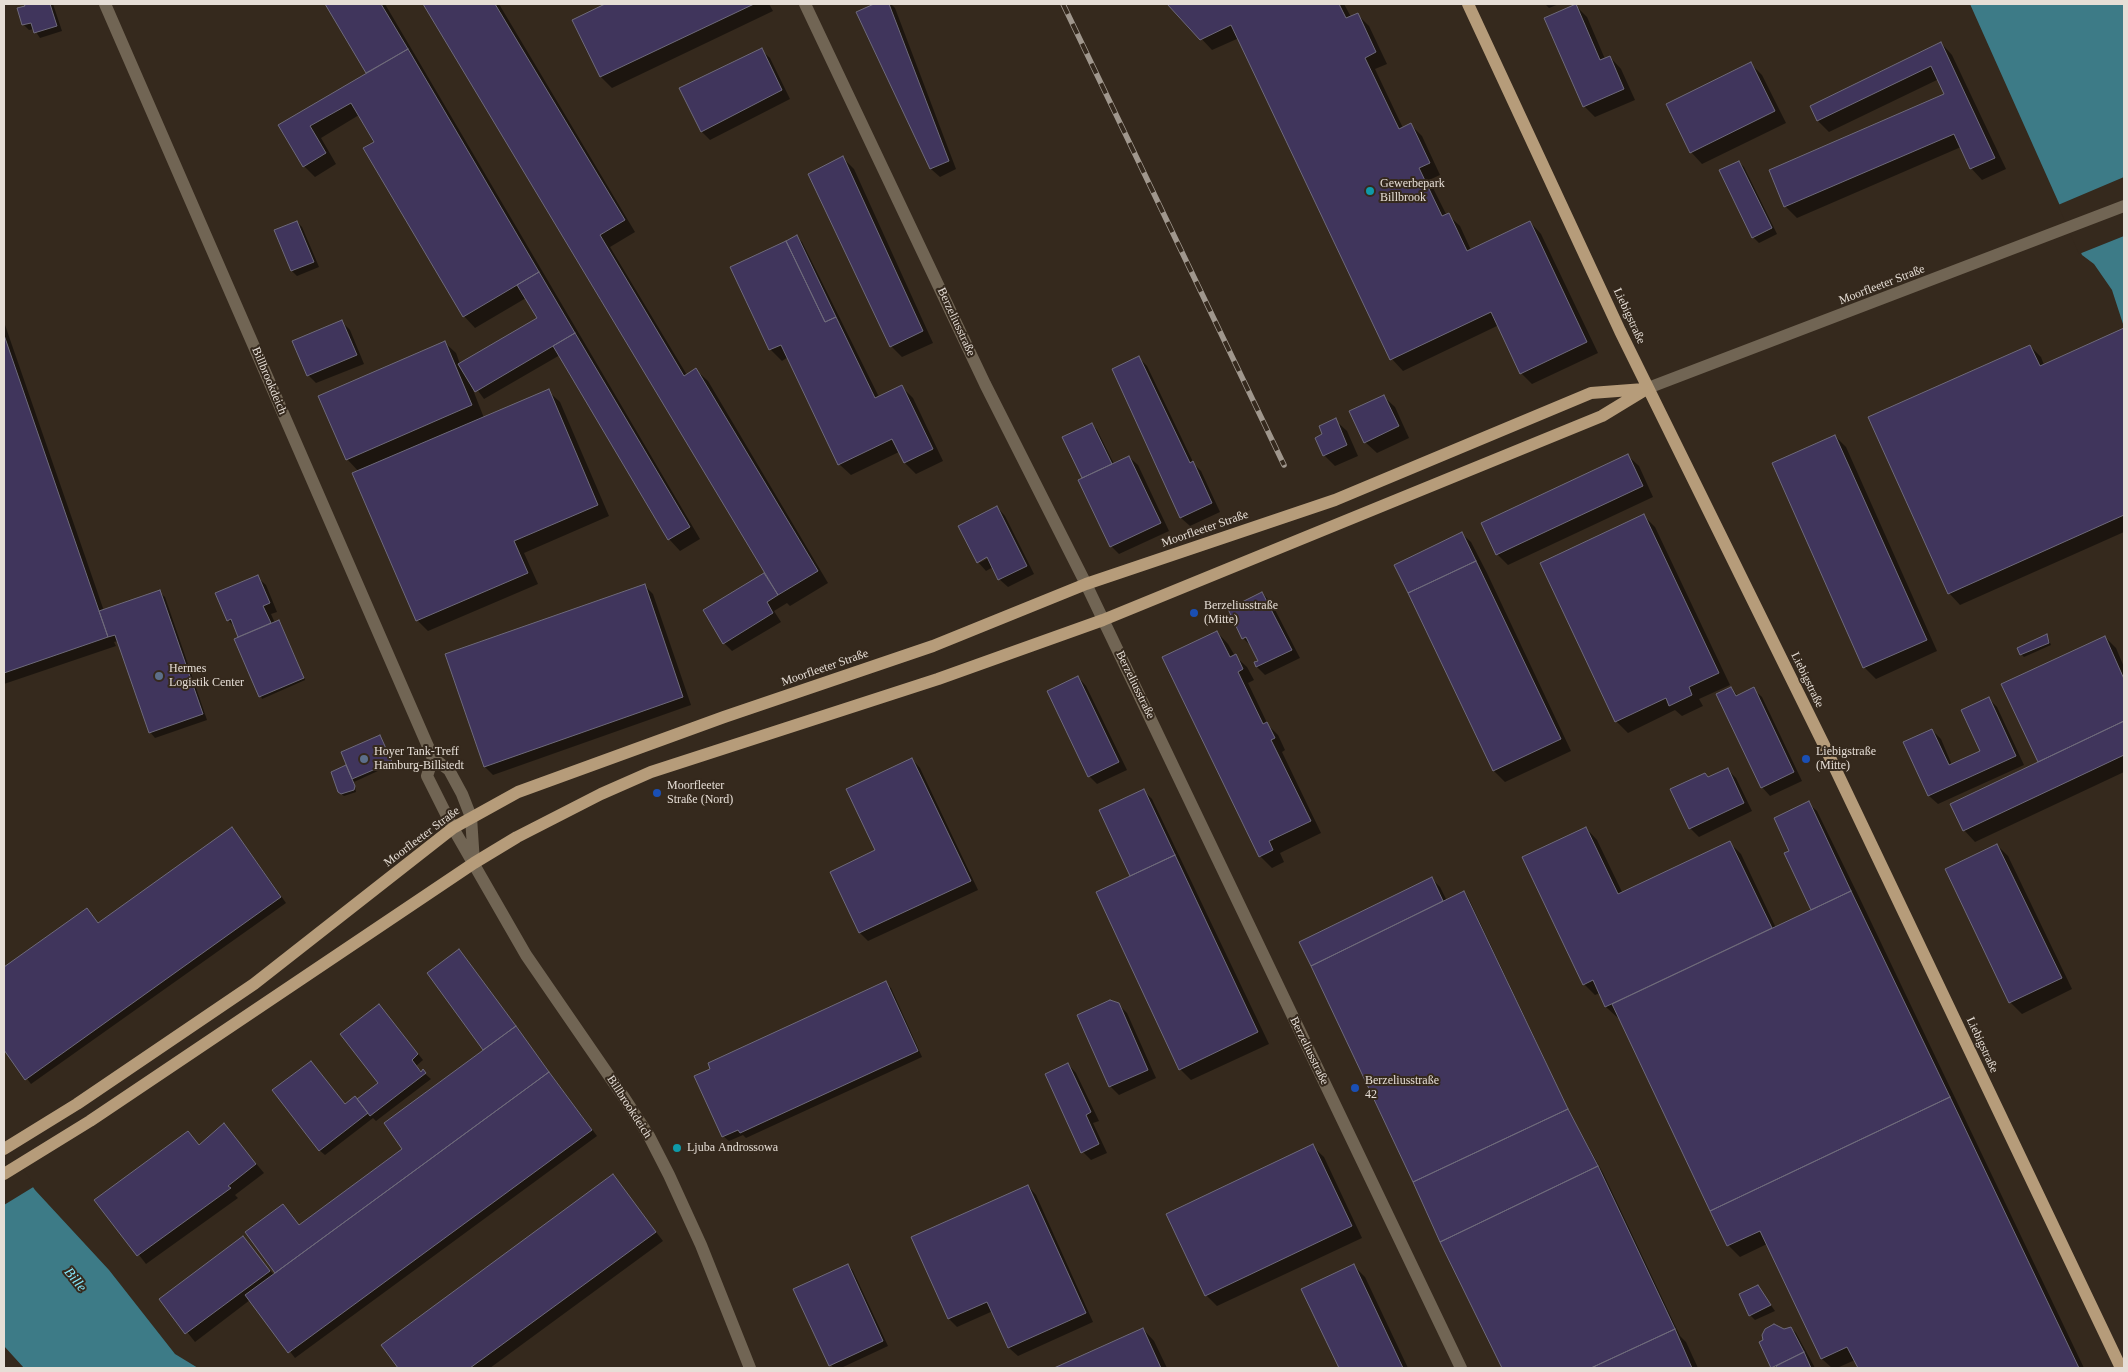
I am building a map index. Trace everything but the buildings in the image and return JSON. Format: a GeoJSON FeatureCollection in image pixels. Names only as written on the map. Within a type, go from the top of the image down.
{"type":"FeatureCollection","features":[{"type":"Feature","properties":{"kind":"main road","name":"Liebigstraße"},"geometry":{"type":"LineString","coordinates":[[1468,4],[1648,388],[1823,743],[2121,1368]]}},
{"type":"Feature","properties":{"kind":"main road","name":"Moorfleeter Straße"},"geometry":{"type":"LineString","coordinates":[[4,1149],[78,1104],[254,984],[453,828],[518,792],[731,715],[933,646],[1086,584],[1335,500],[1591,393],[1648,388]]}},
{"type":"Feature","properties":{"kind":"main road","name":"Moorfleeter Straße"},"geometry":{"type":"LineString","coordinates":[[4,1174],[90,1121],[474,863],[517,837],[601,794],[651,772],[938,679],[1103,620],[1602,416],[1648,388]]}},
{"type":"Feature","properties":{"kind":"street","name":"Billbrookdeich"},"geometry":{"type":"LineString","coordinates":[[105,4],[433,758],[449,770],[471,817],[474,863]]}},
{"type":"Feature","properties":{"kind":"street","name":"Berzeliusstraße"},"geometry":{"type":"LineString","coordinates":[[805,4],[985,384],[1086,584],[1461,1368]]}},
{"type":"Feature","properties":{"kind":"street","name":"Moorfleeter Straße"},"geometry":{"type":"LineString","coordinates":[[1648,388],[2124,206]]}},
{"type":"Feature","properties":{"kind":"street","name":"Billbrookdeich"},"geometry":{"type":"LineString","coordinates":[[433,758],[428,776],[453,828],[526,955],[649,1136],[701,1245],[750,1368]]}},
{"type":"Feature","properties":{"kind":"water"},"geometry":{"type":"Polygon","coordinates":[[[1970,4],[2124,4],[2124,327],[2112,290],[2094,264],[2082,255],[1970,4]]]}},
{"type":"Feature","properties":{"kind":"water","name":"Bille"},"geometry":{"type":"Polygon","coordinates":[[[4,1144],[35,1190],[109,1270],[175,1354],[198,1368],[24,1368],[4,1346],[4,1144]]]}},
{"type":"Feature","properties":{"kind":"pier"},"geometry":{"type":"Polygon","coordinates":[[[2124,177],[2124,236],[2079,254],[2058,205],[2124,177]]]}},
{"type":"Feature","properties":{"kind":"pier"},"geometry":{"type":"Polygon","coordinates":[[[4,1142],[35,1186],[4,1205],[4,1142]]]}},
{"type":"Feature","properties":{"kind":"railway"},"geometry":{"type":"LineString","coordinates":[[1063,4],[1284,465]]}},
{"type":"Feature","properties":{"kind":"place","name":"Gewerbepark Billbrook"},"geometry":{"type":"Point","coordinates":[1370,191]}},
{"type":"Feature","properties":{"kind":"place","name":"Berzeliusstraße (Mitte)"},"geometry":{"type":"Point","coordinates":[1194,613]}},
{"type":"Feature","properties":{"kind":"place","name":"Hermes Logistik Center"},"geometry":{"type":"Point","coordinates":[159,676]}},
{"type":"Feature","properties":{"kind":"place","name":"Hoyer Tank-Treff Hamburg-Billstedt"},"geometry":{"type":"Point","coordinates":[364,759]}},
{"type":"Feature","properties":{"kind":"place","name":"Liebigstraße (Mitte)"},"geometry":{"type":"Point","coordinates":[1806,759]}},
{"type":"Feature","properties":{"kind":"place","name":"Moorfleeter Straße (Nord)"},"geometry":{"type":"Point","coordinates":[657,793]}},
{"type":"Feature","properties":{"kind":"place","name":"Berzeliusstraße 42"},"geometry":{"type":"Point","coordinates":[1355,1088]}},
{"type":"Feature","properties":{"kind":"place","name":"Ljuba Androssowa"},"geometry":{"type":"Point","coordinates":[677,1148]}}]}
